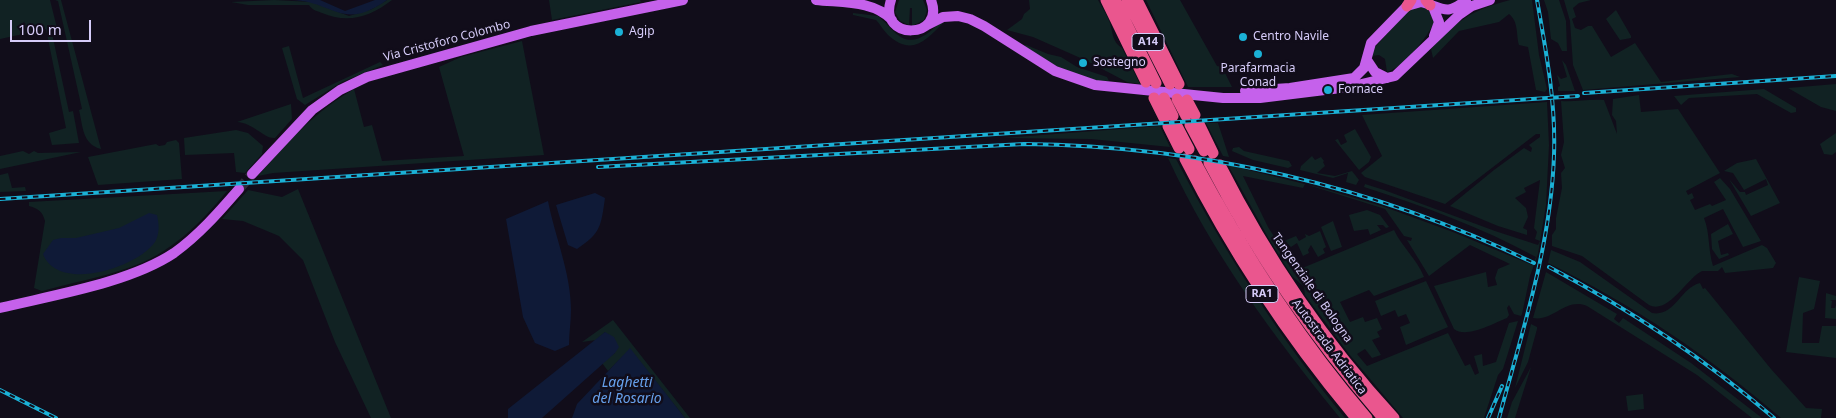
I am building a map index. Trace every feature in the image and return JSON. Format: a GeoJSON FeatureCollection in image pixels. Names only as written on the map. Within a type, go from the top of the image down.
{"type":"FeatureCollection","features":[{"type":"Feature","properties":{"kind":"highway"},"geometry":{"type":"LineString","coordinates":[[1105,0],[1148,85]]}},
{"type":"Feature","properties":{"kind":"highway","name":"A14"},"geometry":{"type":"LineString","coordinates":[[1115,0],[1148,85]]}},
{"type":"Feature","properties":{"kind":"highway","name":"A14"},"geometry":{"type":"LineString","coordinates":[[1127,0],[1174,84],[1138,0]]}},
{"type":"Feature","properties":{"kind":"highway","name":"Autostrada Adriatica"},"geometry":{"type":"LineString","coordinates":[[1159,98],[1187,154],[1238,240],[1316,355],[1367,418]]}},
{"type":"Feature","properties":{"kind":"highway","name":"Tangenziale di Bologna"},"geometry":{"type":"LineString","coordinates":[[1182,100],[1212,158],[1294,290],[1340,353],[1394,418]]}},
{"type":"Feature","properties":{"kind":"highway","name":"RA1"},"geometry":{"type":"LineString","coordinates":[[1187,154],[1218,222],[1257,286],[1298,346],[1356,418]]}},
{"type":"Feature","properties":{"kind":"highway","name":"Autostrada Adriatica"},"geometry":{"type":"LineString","coordinates":[[1212,158],[1247,232],[1290,300],[1328,352],[1383,418]]}},
{"type":"Feature","properties":{"kind":"main road","name":"Via Cristoforo Colombo"},"geometry":{"type":"LineString","coordinates":[[252,174],[292,129],[312,110],[340,90],[367,77],[531,31],[683,0]]}},
{"type":"Feature","properties":{"kind":"main road"},"geometry":{"type":"LineString","coordinates":[[816,0],[863,5],[880,10],[900,28],[910,31],[927,25],[943,16],[955,16]]}},
{"type":"Feature","properties":{"kind":"main road"},"geometry":{"type":"LineString","coordinates":[[863,5],[887,0]]}},
{"type":"Feature","properties":{"kind":"main road"},"geometry":{"type":"LineString","coordinates":[[891,0],[890,12],[893,21]]}},
{"type":"Feature","properties":{"kind":"main road"},"geometry":{"type":"LineString","coordinates":[[927,25],[933,12],[932,0]]}},
{"type":"Feature","properties":{"kind":"main road"},"geometry":{"type":"LineString","coordinates":[[932,0],[955,16],[984,26],[1050,69],[1068,78],[1103,87],[1148,85],[1199,94],[1237,98],[1277,97],[1355,86],[1388,78],[1401,72],[1434,37],[1466,10],[1490,0]]}},
{"type":"Feature","properties":{"kind":"main road"},"geometry":{"type":"LineString","coordinates":[[1199,94],[1281,89],[1349,80],[1361,72],[1367,60],[1370,45],[1409,3],[1430,4],[1450,10],[1466,0]]}},
{"type":"Feature","properties":{"kind":"main road"},"geometry":{"type":"LineString","coordinates":[[1430,4],[1439,22],[1434,37]]}},
{"type":"Feature","properties":{"kind":"main road"},"geometry":{"type":"LineString","coordinates":[[1367,60],[1373,71],[1388,78]]}},
{"type":"Feature","properties":{"kind":"main road"},"geometry":{"type":"LineString","coordinates":[[0,308],[122,277],[150,266],[172,254],[196,236],[239,189]]}},
{"type":"Feature","properties":{"kind":"shaded area"},"geometry":{"type":"Polygon","coordinates":[[[0,0],[50,0],[57,28],[51,29],[69,112],[73,111],[79,143],[52,145],[49,133],[66,128],[46,29],[0,39],[0,0]]]}},
{"type":"Feature","properties":{"kind":"shaded area"},"geometry":{"type":"Polygon","coordinates":[[[55,0],[61,0],[101,149],[90,143],[84,134],[79,110],[82,109],[58,1],[55,0]]]}},
{"type":"Feature","properties":{"kind":"shaded area"},"geometry":{"type":"Polygon","coordinates":[[[274,0],[312,2],[349,16],[372,9],[387,0],[392,0],[375,11],[350,18],[332,16],[315,10],[309,5],[248,5],[231,2],[274,0]]]}},
{"type":"Feature","properties":{"kind":"shaded area"},"geometry":{"type":"Polygon","coordinates":[[[549,0],[640,0],[641,2],[552,20],[549,0]]]}},
{"type":"Feature","properties":{"kind":"shaded area"},"geometry":{"type":"Polygon","coordinates":[[[899,0],[923,0],[927,10],[924,20],[912,26],[912,8],[910,8],[909,25],[900,21],[895,12],[899,0]]]}},
{"type":"Feature","properties":{"kind":"shaded area"},"geometry":{"type":"Polygon","coordinates":[[[1029,0],[1098,0],[1109,20],[1115,40],[1122,48],[1140,84],[1127,82],[1085,60],[1033,37],[1007,30],[1022,19],[1024,14],[1030,9],[1029,0]]]}},
{"type":"Feature","properties":{"kind":"shaded area"},"geometry":{"type":"Polygon","coordinates":[[[1146,0],[1180,0],[1217,66],[1222,67],[1232,87],[1188,87],[1146,0]]]}},
{"type":"Feature","properties":{"kind":"shaded area"},"geometry":{"type":"Polygon","coordinates":[[[1510,0],[1532,0],[1539,55],[1547,89],[1545,92],[1536,90],[1528,47],[1519,45],[1516,25],[1509,14],[1499,22],[1459,31],[1433,58],[1431,49],[1458,23],[1475,12],[1510,0]]]}},
{"type":"Feature","properties":{"kind":"shaded area"},"geometry":{"type":"Polygon","coordinates":[[[1544,0],[1559,0],[1566,21],[1567,51],[1562,51],[1558,43],[1551,39],[1548,12],[1544,0]]]}},
{"type":"Feature","properties":{"kind":"shaded area"},"geometry":{"type":"Polygon","coordinates":[[[1564,0],[1591,0],[1579,3],[1573,8],[1576,17],[1572,19],[1575,28],[1581,30],[1592,26],[1611,57],[1635,43],[1661,82],[1732,74],[1740,77],[1583,90],[1573,65],[1570,21],[1564,0]]]}},
{"type":"Feature","properties":{"kind":"shaded area"},"geometry":{"type":"Polygon","coordinates":[[[1417,6],[1429,11],[1434,22],[1427,35],[1407,59],[1393,70],[1387,72],[1385,59],[1379,55],[1371,56],[1375,47],[1410,9],[1417,6]]]}},
{"type":"Feature","properties":{"kind":"shaded area"},"geometry":{"type":"Polygon","coordinates":[[[1616,10],[1631,38],[1620,40],[1606,19],[1616,10]]]}},
{"type":"Feature","properties":{"kind":"shaded area"},"geometry":{"type":"Polygon","coordinates":[[[853,13],[878,16],[894,32],[905,39],[912,40],[928,33],[944,22],[925,40],[918,44],[904,45],[888,35],[876,20],[853,15],[853,13]]]}},
{"type":"Feature","properties":{"kind":"shaded area"},"geometry":{"type":"Polygon","coordinates":[[[522,41],[544,155],[273,173],[258,176],[314,118],[354,89],[364,127],[372,125],[382,161],[464,156],[439,67],[461,57],[522,41]]]}},
{"type":"Feature","properties":{"kind":"shaded area"},"geometry":{"type":"Polygon","coordinates":[[[1026,45],[1061,57],[1077,67],[1107,77],[1109,81],[1086,79],[1064,71],[1024,46],[1026,45]]]}},
{"type":"Feature","properties":{"kind":"shaded area"},"geometry":{"type":"Polygon","coordinates":[[[289,46],[303,98],[380,62],[383,65],[342,82],[305,105],[297,99],[282,48],[289,46]]]}},
{"type":"Feature","properties":{"kind":"shaded area"},"geometry":{"type":"Polygon","coordinates":[[[1562,60],[1566,65],[1575,91],[1558,91],[1560,86],[1557,75],[1561,79],[1567,77],[1562,60]]]}},
{"type":"Feature","properties":{"kind":"shaded area"},"geometry":{"type":"Polygon","coordinates":[[[1836,84],[1836,111],[1821,107],[1788,88],[1836,84]]]}},
{"type":"Feature","properties":{"kind":"shaded area"},"geometry":{"type":"Polygon","coordinates":[[[1764,89],[1796,108],[1796,112],[1791,113],[1757,94],[1689,98],[1681,105],[1674,96],[1764,89]]]}},
{"type":"Feature","properties":{"kind":"shaded area"},"geometry":{"type":"Polygon","coordinates":[[[1639,95],[1641,112],[1678,109],[1720,173],[1686,191],[1688,195],[1692,193],[1694,198],[1690,200],[1695,210],[1726,200],[1714,182],[1720,178],[1730,189],[1761,241],[1743,247],[1723,209],[1704,218],[1713,266],[1762,245],[1767,248],[1776,263],[1773,268],[1725,273],[1722,267],[1718,271],[1702,271],[1670,300],[1656,307],[1649,305],[1582,256],[1552,246],[1552,235],[1556,229],[1556,218],[1562,188],[1561,173],[1565,168],[1561,155],[1564,142],[1561,101],[1604,100],[1617,134],[1616,121],[1612,115],[1613,99],[1639,95]]]}},
{"type":"Feature","properties":{"kind":"shaded area"},"geometry":{"type":"Polygon","coordinates":[[[1547,102],[1549,145],[1546,205],[1538,254],[1530,276],[1521,316],[1514,314],[1509,305],[1507,308],[1509,315],[1507,318],[1473,331],[1459,332],[1454,329],[1434,286],[1486,272],[1488,287],[1497,285],[1495,278],[1498,269],[1510,264],[1470,245],[1429,276],[1407,240],[1411,241],[1412,238],[1404,236],[1385,209],[1306,184],[1382,206],[1453,232],[1532,265],[1536,257],[1494,236],[1430,210],[1364,187],[1365,184],[1384,190],[1538,245],[1540,241],[1535,239],[1537,232],[1534,228],[1540,180],[1524,188],[1526,192],[1515,198],[1526,208],[1528,217],[1523,228],[1527,230],[1527,235],[1498,226],[1450,206],[1524,148],[1531,152],[1532,148],[1529,145],[1540,137],[1540,134],[1536,134],[1445,204],[1365,177],[1361,173],[1382,156],[1362,115],[1547,102]]]}},
{"type":"Feature","properties":{"kind":"shaded area"},"geometry":{"type":"Polygon","coordinates":[[[291,104],[292,119],[275,138],[267,136],[249,125],[237,122],[291,104]]]}},
{"type":"Feature","properties":{"kind":"shaded area"},"geometry":{"type":"Polygon","coordinates":[[[1206,123],[1218,123],[1229,157],[1223,156],[1206,123]]]}},
{"type":"Feature","properties":{"kind":"shaded area"},"geometry":{"type":"Polygon","coordinates":[[[1160,126],[1170,147],[1091,139],[1003,138],[1160,126]]]}},
{"type":"Feature","properties":{"kind":"shaded area"},"geometry":{"type":"Polygon","coordinates":[[[1355,129],[1371,157],[1369,162],[1359,170],[1335,140],[1338,139],[1341,145],[1347,142],[1344,135],[1355,129]]]}},
{"type":"Feature","properties":{"kind":"shaded area"},"geometry":{"type":"Polygon","coordinates":[[[236,130],[248,133],[263,146],[262,154],[245,173],[236,172],[234,153],[185,155],[184,138],[236,130]]]}},
{"type":"Feature","properties":{"kind":"shaded area"},"geometry":{"type":"Polygon","coordinates":[[[1836,133],[1836,152],[1832,155],[1824,154],[1820,144],[1836,133]]]}},
{"type":"Feature","properties":{"kind":"shaded area"},"geometry":{"type":"Polygon","coordinates":[[[176,140],[179,143],[182,179],[98,185],[88,157],[156,144],[159,146],[165,145],[167,142],[176,140]]]}},
{"type":"Feature","properties":{"kind":"shaded area"},"geometry":{"type":"Polygon","coordinates":[[[1239,147],[1244,151],[1289,161],[1292,166],[1288,168],[1253,160],[1232,151],[1233,148],[1239,147]]]}},
{"type":"Feature","properties":{"kind":"shaded area"},"geometry":{"type":"Polygon","coordinates":[[[23,151],[29,154],[34,151],[38,153],[81,152],[0,169],[0,156],[23,151]]]}},
{"type":"Feature","properties":{"kind":"shaded area"},"geometry":{"type":"Polygon","coordinates":[[[1312,156],[1315,160],[1321,157],[1324,161],[1325,166],[1317,173],[1335,176],[1352,171],[1359,180],[1356,185],[1346,182],[1348,173],[1333,178],[1300,170],[1301,166],[1312,156]]]}},
{"type":"Feature","properties":{"kind":"shaded area"},"geometry":{"type":"Polygon","coordinates":[[[1168,158],[1176,159],[1213,227],[1254,293],[1275,325],[1345,418],[1340,418],[1315,387],[1245,293],[1204,227],[1168,158]]]}},
{"type":"Feature","properties":{"kind":"shaded area"},"geometry":{"type":"Polygon","coordinates":[[[1756,159],[1780,203],[1751,216],[1729,179],[1740,192],[1745,192],[1746,195],[1768,185],[1766,179],[1744,190],[1733,173],[1724,171],[1737,163],[1756,159]]]}},
{"type":"Feature","properties":{"kind":"shaded area"},"geometry":{"type":"Polygon","coordinates":[[[1228,165],[1305,184],[1303,188],[1243,176],[1268,227],[1294,268],[1300,269],[1394,230],[1424,277],[1374,296],[1369,290],[1340,302],[1350,322],[1363,317],[1365,322],[1377,318],[1382,329],[1377,332],[1380,337],[1372,340],[1381,355],[1372,358],[1365,349],[1357,354],[1367,366],[1448,333],[1465,366],[1470,364],[1475,375],[1479,373],[1474,356],[1482,354],[1483,366],[1496,362],[1509,323],[1518,321],[1503,369],[1498,375],[1484,418],[1403,418],[1349,354],[1305,295],[1304,287],[1292,276],[1228,165]]]}},
{"type":"Feature","properties":{"kind":"shaded area"},"geometry":{"type":"Polygon","coordinates":[[[8,173],[12,188],[25,187],[26,191],[0,192],[0,175],[8,173]]]}},
{"type":"Feature","properties":{"kind":"shaded area"},"geometry":{"type":"Polygon","coordinates":[[[298,189],[391,418],[371,418],[335,342],[303,260],[279,236],[243,221],[222,219],[248,190],[282,197],[298,189]]]}},
{"type":"Feature","properties":{"kind":"shaded area"},"geometry":{"type":"Polygon","coordinates":[[[227,191],[183,237],[157,255],[107,275],[42,291],[34,288],[45,221],[40,211],[29,206],[29,202],[227,191]]]}},
{"type":"Feature","properties":{"kind":"shaded area"},"geometry":{"type":"Polygon","coordinates":[[[1367,210],[1380,215],[1389,227],[1377,225],[1381,230],[1370,235],[1368,229],[1354,231],[1349,215],[1367,210]]]}},
{"type":"Feature","properties":{"kind":"shaded area"},"geometry":{"type":"Polygon","coordinates":[[[1333,221],[1342,247],[1331,251],[1321,227],[1333,221]]]}},
{"type":"Feature","properties":{"kind":"shaded area"},"geometry":{"type":"Polygon","coordinates":[[[1728,224],[1733,234],[1718,241],[1721,255],[1728,253],[1729,255],[1719,259],[1712,249],[1711,234],[1728,224]]]}},
{"type":"Feature","properties":{"kind":"shaded area"},"geometry":{"type":"Polygon","coordinates":[[[1320,231],[1326,247],[1323,249],[1325,253],[1318,257],[1311,245],[1308,250],[1309,253],[1303,256],[1297,243],[1291,247],[1284,241],[1296,236],[1299,241],[1306,237],[1305,234],[1309,236],[1320,231]]]}},
{"type":"Feature","properties":{"kind":"shaded area"},"geometry":{"type":"Polygon","coordinates":[[[1551,250],[1580,262],[1652,313],[1666,311],[1687,290],[1700,283],[1703,289],[1705,288],[1771,369],[1806,408],[1822,409],[1821,418],[1781,418],[1726,374],[1669,333],[1610,296],[1548,263],[1551,250]]]}},
{"type":"Feature","properties":{"kind":"shaded area"},"geometry":{"type":"Polygon","coordinates":[[[1546,272],[1617,314],[1614,319],[1619,323],[1623,318],[1691,363],[1762,418],[1752,418],[1697,375],[1587,306],[1573,305],[1547,317],[1533,318],[1546,272]]]}},
{"type":"Feature","properties":{"kind":"shaded area"},"geometry":{"type":"Polygon","coordinates":[[[1799,277],[1820,281],[1814,309],[1803,313],[1802,343],[1819,343],[1822,326],[1836,326],[1836,358],[1786,352],[1799,277]]]}},
{"type":"Feature","properties":{"kind":"shaded area"},"geometry":{"type":"Polygon","coordinates":[[[1426,281],[1448,327],[1406,345],[1400,327],[1410,323],[1406,314],[1398,317],[1395,310],[1381,316],[1375,301],[1426,281]]]}},
{"type":"Feature","properties":{"kind":"shaded area"},"geometry":{"type":"Polygon","coordinates":[[[1826,293],[1836,296],[1836,300],[1830,300],[1832,301],[1831,308],[1835,308],[1836,305],[1836,319],[1825,318],[1826,293]]]}},
{"type":"Feature","properties":{"kind":"shaded area"},"geometry":{"type":"Polygon","coordinates":[[[613,320],[690,418],[685,418],[630,349],[608,371],[602,363],[615,353],[605,332],[596,340],[582,342],[613,320]]]}},
{"type":"Feature","properties":{"kind":"shaded area"},"geometry":{"type":"Polygon","coordinates":[[[1531,324],[1537,327],[1537,329],[1528,362],[1515,388],[1531,324]]]}},
{"type":"Feature","properties":{"kind":"shaded area"},"geometry":{"type":"Polygon","coordinates":[[[1531,367],[1515,418],[1507,418],[1512,402],[1531,367]]]}},
{"type":"Feature","properties":{"kind":"shaded area"},"geometry":{"type":"Polygon","coordinates":[[[1643,394],[1644,409],[1628,411],[1626,396],[1643,394]]]}},
{"type":"Feature","properties":{"kind":"water"},"geometry":{"type":"Polygon","coordinates":[[[291,0],[320,0],[345,11],[375,0],[387,0],[359,14],[348,14],[306,2],[291,0]]]}},
{"type":"Feature","properties":{"kind":"water"},"geometry":{"type":"Polygon","coordinates":[[[595,193],[605,198],[601,222],[591,238],[577,249],[568,245],[556,205],[595,193]]]}},
{"type":"Feature","properties":{"kind":"water"},"geometry":{"type":"Polygon","coordinates":[[[548,201],[566,269],[571,310],[569,345],[555,351],[535,343],[523,317],[506,219],[548,201]]]}},
{"type":"Feature","properties":{"kind":"water"},"geometry":{"type":"Polygon","coordinates":[[[149,213],[157,215],[159,228],[155,242],[146,252],[116,268],[80,274],[64,272],[51,266],[43,254],[53,240],[76,238],[119,228],[149,213]]]}},
{"type":"Feature","properties":{"kind":"water"},"geometry":{"type":"Polygon","coordinates":[[[605,332],[614,337],[619,347],[615,353],[542,418],[508,418],[508,409],[605,332]]]}},
{"type":"Feature","properties":{"kind":"water","name":"Laghetti del Rosario"},"geometry":{"type":"Polygon","coordinates":[[[630,348],[685,418],[572,418],[577,404],[630,348]]]}},
{"type":"Feature","properties":{"kind":"tunnel"},"geometry":{"type":"LineString","coordinates":[[239,189],[252,174]]}},
{"type":"Feature","properties":{"kind":"railway"},"geometry":{"type":"LineString","coordinates":[[1499,418],[1534,288],[1552,189],[1554,136],[1550,77],[1537,0]]}},
{"type":"Feature","properties":{"kind":"railway"},"geometry":{"type":"LineString","coordinates":[[1584,93],[1836,76]]}},
{"type":"Feature","properties":{"kind":"railway"},"geometry":{"type":"LineString","coordinates":[[0,199],[1578,96]]}},
{"type":"Feature","properties":{"kind":"railway"},"geometry":{"type":"LineString","coordinates":[[598,167],[1024,144],[1156,153],[1221,162],[1285,175],[1349,192],[1411,212],[1473,236],[1534,263]]}},
{"type":"Feature","properties":{"kind":"railway"},"geometry":{"type":"LineString","coordinates":[[1549,267],[1608,300],[1666,336],[1721,375],[1774,418]]}},
{"type":"Feature","properties":{"kind":"railway"},"geometry":{"type":"LineString","coordinates":[[1488,418],[1502,386]]}},
{"type":"Feature","properties":{"kind":"railway"},"geometry":{"type":"LineString","coordinates":[[0,390],[56,418]]}},
{"type":"Feature","properties":{"kind":"place","name":"Agip"},"geometry":{"type":"Point","coordinates":[619,32]}},
{"type":"Feature","properties":{"kind":"place","name":"Centro Navile"},"geometry":{"type":"Point","coordinates":[1243,37]}},
{"type":"Feature","properties":{"kind":"place","name":"Parafarmacia Conad"},"geometry":{"type":"Point","coordinates":[1258,54]}},
{"type":"Feature","properties":{"kind":"place","name":"Sostegno"},"geometry":{"type":"Point","coordinates":[1083,63]}},
{"type":"Feature","properties":{"kind":"place","name":"Fornace"},"geometry":{"type":"Point","coordinates":[1328,90]}}]}
